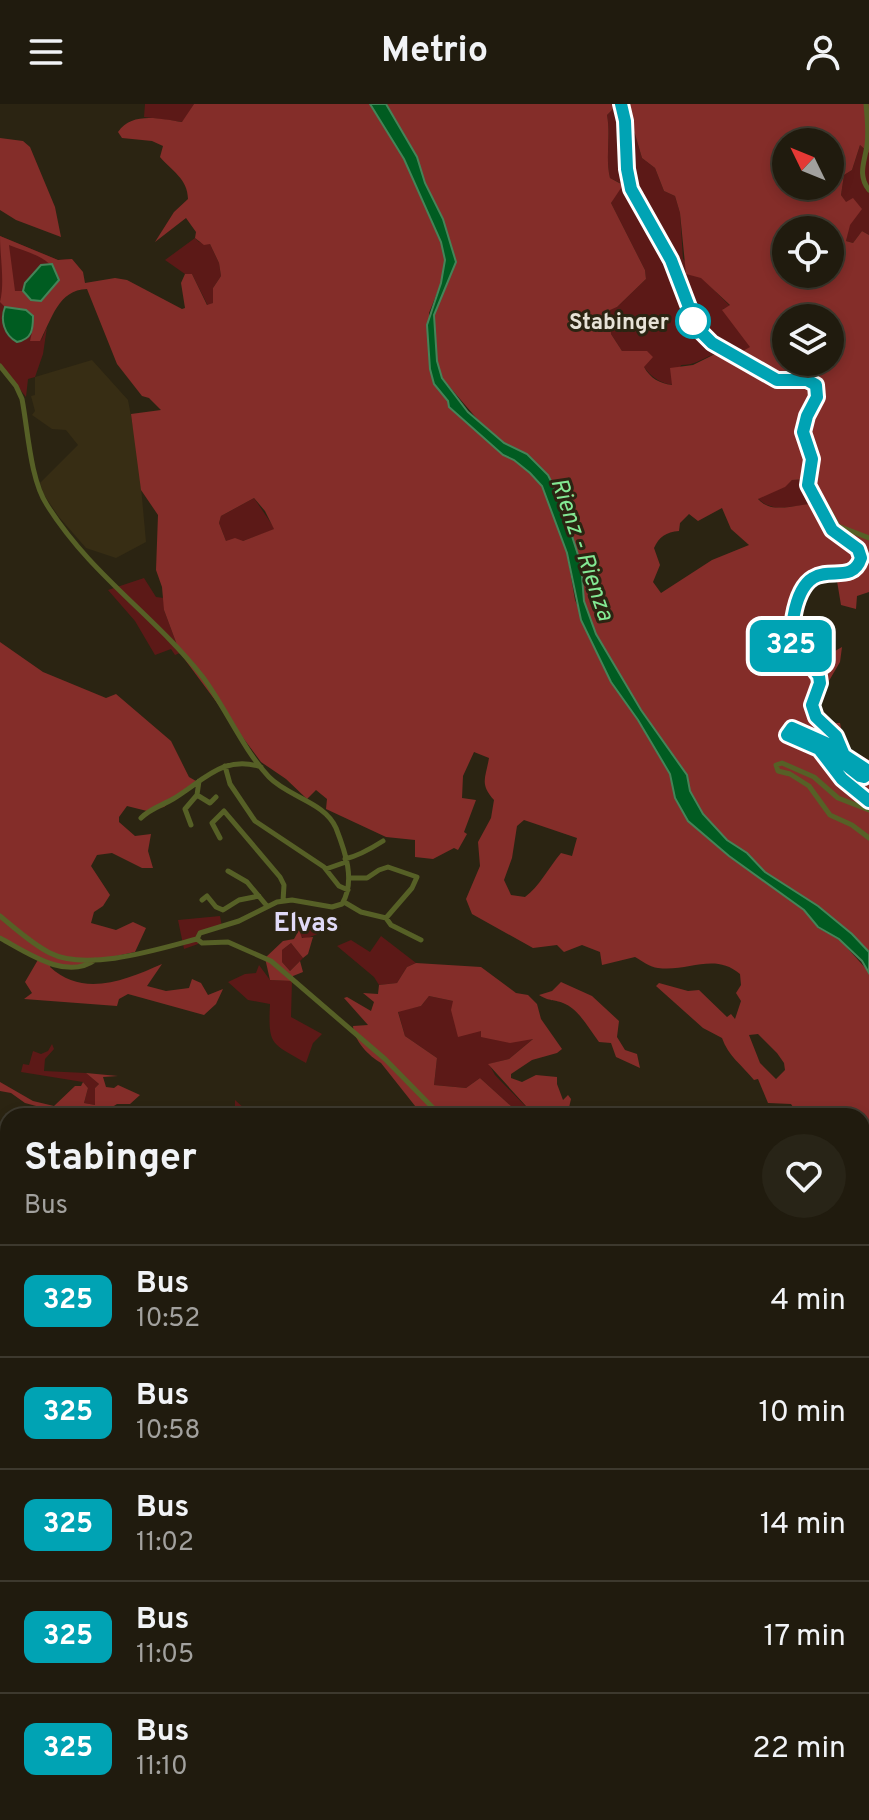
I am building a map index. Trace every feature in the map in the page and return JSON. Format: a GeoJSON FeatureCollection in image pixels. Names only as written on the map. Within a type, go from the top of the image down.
{"type":"FeatureCollection","features":[{"type":"Feature","properties":{"kind":"street"},"geometry":{"type":"LineString","coordinates":[[621,104],[631,189],[671,260],[697,328],[712,343],[777,380],[807,380],[816,385],[817,397],[803,432],[812,459],[808,485],[832,530],[860,551],[861,561],[847,574],[821,575],[806,583],[791,632],[791,647],[796,660],[813,668],[819,676],[820,683],[812,705],[816,717],[836,736],[844,755],[867,770],[868,774],[860,776],[823,741],[792,728],[787,735],[819,749],[842,779],[869,801]]}},
{"type":"Feature","properties":{"kind":"street"},"geometry":{"type":"LineString","coordinates":[[866,104],[867,145],[862,166],[863,180],[869,190]]}},
{"type":"Feature","properties":{"kind":"street"},"geometry":{"type":"LineString","coordinates":[[0,366],[19,392],[39,486],[46,504],[80,553],[177,647],[201,676],[253,761],[279,786],[329,817],[336,829],[351,878],[344,902],[332,907],[283,901],[239,921],[200,933],[197,939],[139,954],[95,959],[72,960],[51,954],[0,916]]}},
{"type":"Feature","properties":{"kind":"street"},"geometry":{"type":"LineString","coordinates":[[818,503],[825,503],[838,526],[869,538]]}},
{"type":"Feature","properties":{"kind":"street"},"geometry":{"type":"LineString","coordinates":[[141,818],[151,808],[169,802],[225,766],[253,761]]}},
{"type":"Feature","properties":{"kind":"street"},"geometry":{"type":"LineString","coordinates":[[869,810],[834,796],[810,775],[782,763],[776,765],[778,771],[790,774],[809,786],[830,815],[852,825],[869,838]]}},
{"type":"Feature","properties":{"kind":"street"},"geometry":{"type":"LineString","coordinates":[[225,766],[230,784],[255,821],[326,869],[339,886],[348,890]]}},
{"type":"Feature","properties":{"kind":"street"},"geometry":{"type":"LineString","coordinates":[[191,825],[185,809],[197,795],[199,780]]}},
{"type":"Feature","properties":{"kind":"street"},"geometry":{"type":"LineString","coordinates":[[197,795],[208,806],[216,797]]}},
{"type":"Feature","properties":{"kind":"street"},"geometry":{"type":"LineString","coordinates":[[220,838],[212,823],[224,811],[280,877],[284,885],[283,901]]}},
{"type":"Feature","properties":{"kind":"street"},"geometry":{"type":"LineString","coordinates":[[326,869],[358,856],[383,841]]}},
{"type":"Feature","properties":{"kind":"street"},"geometry":{"type":"LineString","coordinates":[[351,878],[367,878],[388,867],[416,876],[412,888],[386,918]]}},
{"type":"Feature","properties":{"kind":"street"},"geometry":{"type":"LineString","coordinates":[[228,871],[247,882],[267,906]]}},
{"type":"Feature","properties":{"kind":"street"},"geometry":{"type":"LineString","coordinates":[[202,900],[207,896],[223,910],[239,900],[259,896]]}},
{"type":"Feature","properties":{"kind":"street"},"geometry":{"type":"LineString","coordinates":[[344,902],[361,912],[386,918],[391,925],[421,940]]}},
{"type":"Feature","properties":{"kind":"street"},"geometry":{"type":"LineString","coordinates":[[0,938],[58,965],[84,966],[95,959]]}},
{"type":"Feature","properties":{"kind":"street"},"geometry":{"type":"LineString","coordinates":[[197,939],[202,943],[237,945],[271,961],[385,1059],[433,1108]]}},
{"type":"Feature","properties":{"kind":"shaded area"},"geometry":{"type":"Polygon","coordinates":[[[145,104],[194,104],[183,122],[144,117],[145,104]]]}},
{"type":"Feature","properties":{"kind":"shaded area"},"geometry":{"type":"Polygon","coordinates":[[[194,104],[370,104],[405,159],[441,242],[445,260],[441,283],[429,313],[430,369],[434,384],[450,407],[542,486],[567,553],[575,600],[611,682],[670,774],[675,798],[681,809],[697,829],[729,856],[804,910],[818,928],[839,939],[869,972],[869,1108],[794,1108],[791,1104],[768,1103],[758,1079],[754,1080],[736,1060],[722,1038],[703,1028],[656,986],[659,983],[688,991],[699,990],[727,1017],[731,1014],[735,1019],[741,1001],[736,993],[741,985],[740,974],[730,968],[711,963],[658,968],[635,957],[602,965],[600,952],[582,945],[564,952],[557,945],[533,948],[472,914],[466,899],[480,866],[478,842],[491,818],[494,800],[485,785],[489,758],[474,752],[463,776],[462,798],[476,800],[464,832],[467,834],[458,850],[454,848],[433,859],[415,857],[415,840],[386,837],[326,809],[327,799],[316,790],[307,799],[286,779],[261,762],[180,653],[164,610],[162,587],[156,570],[158,515],[141,490],[131,414],[161,410],[149,398],[142,396],[117,364],[87,289],[69,294],[63,300],[40,341],[30,341],[33,328],[26,310],[5,307],[0,302],[0,236],[58,260],[72,259],[83,272],[85,283],[115,278],[127,280],[182,309],[185,308],[181,283],[185,274],[192,274],[207,305],[213,303],[213,288],[221,276],[219,263],[210,244],[204,245],[195,238],[196,232],[186,218],[155,242],[174,212],[188,199],[178,175],[160,157],[163,146],[152,141],[122,138],[118,132],[131,121],[156,118],[182,122],[194,104]],[[9,245],[15,291],[23,291],[31,300],[59,280],[46,261],[9,245]],[[254,498],[221,516],[219,523],[226,541],[235,538],[243,541],[274,529],[254,498]],[[524,820],[517,826],[512,858],[504,880],[511,895],[525,897],[561,853],[572,856],[577,838],[524,820]],[[758,1034],[749,1035],[760,1063],[776,1079],[785,1070],[784,1063],[758,1034]]]}},
{"type":"Feature","properties":{"kind":"shaded area"},"geometry":{"type":"Polygon","coordinates":[[[370,104],[386,104],[417,157],[425,183],[443,219],[456,262],[434,315],[437,361],[442,378],[468,412],[504,443],[527,454],[548,475],[560,499],[581,564],[584,601],[596,634],[641,710],[687,775],[690,791],[703,814],[727,840],[747,853],[765,872],[818,906],[852,934],[869,952],[869,973],[862,961],[839,939],[818,927],[804,910],[729,856],[688,821],[675,798],[670,774],[611,682],[581,620],[567,553],[542,486],[449,407],[448,401],[434,384],[427,325],[445,260],[441,242],[404,159],[370,104]]]}},
{"type":"Feature","properties":{"kind":"shaded area"},"geometry":{"type":"Polygon","coordinates":[[[386,104],[869,104],[869,153],[860,145],[852,170],[844,175],[844,128],[772,128],[772,200],[844,199],[846,202],[853,198],[862,209],[850,225],[846,241],[853,243],[862,231],[869,235],[869,592],[857,596],[856,609],[841,605],[837,581],[811,584],[795,612],[792,629],[798,659],[816,662],[842,647],[840,662],[816,703],[824,718],[840,723],[845,747],[869,760],[869,952],[818,906],[765,872],[747,853],[727,840],[703,814],[690,791],[687,775],[641,710],[596,634],[584,601],[581,564],[560,499],[527,454],[504,443],[478,420],[442,378],[437,361],[434,315],[456,262],[443,219],[425,183],[417,157],[386,104]],[[613,109],[607,115],[610,178],[623,185],[611,203],[645,270],[646,279],[610,310],[611,334],[622,351],[647,351],[653,357],[644,367],[656,380],[672,385],[670,368],[693,365],[713,355],[741,352],[750,347],[722,310],[730,305],[701,278],[686,274],[680,213],[675,196],[664,191],[655,168],[642,158],[635,134],[613,109]],[[808,479],[792,480],[785,487],[758,499],[778,508],[817,503],[808,479]],[[722,508],[698,521],[689,514],[680,523],[679,531],[664,536],[654,548],[660,565],[653,582],[661,593],[712,560],[749,545],[731,529],[722,508]]]}},
{"type":"Feature","properties":{"kind":"shaded area"},"geometry":{"type":"Polygon","coordinates":[[[613,109],[635,134],[642,158],[655,168],[664,191],[675,196],[680,213],[683,259],[730,306],[723,309],[751,347],[681,365],[673,385],[655,378],[633,353],[622,351],[611,334],[609,310],[617,307],[646,279],[645,270],[611,203],[620,183],[610,178],[609,170],[607,115],[613,109]]]}},
{"type":"Feature","properties":{"kind":"shaded area"},"geometry":{"type":"Polygon","coordinates":[[[0,138],[23,141],[30,147],[55,207],[61,237],[16,220],[0,210],[0,138]]]}},
{"type":"Feature","properties":{"kind":"shaded area"},"geometry":{"type":"Polygon","coordinates":[[[860,145],[869,153],[869,235],[862,231],[853,243],[846,241],[849,217],[844,200],[844,175],[852,170],[860,145]]]}},
{"type":"Feature","properties":{"kind":"shaded area"},"geometry":{"type":"Polygon","coordinates":[[[0,236],[58,260],[72,259],[52,303],[41,341],[47,327],[43,354],[35,377],[28,379],[26,397],[0,364],[0,236]]]}},
{"type":"Feature","properties":{"kind":"shaded area"},"geometry":{"type":"Polygon","coordinates":[[[195,238],[210,244],[219,263],[221,276],[213,288],[213,303],[208,306],[192,274],[185,274],[165,260],[195,238]]]}},
{"type":"Feature","properties":{"kind":"shaded area"},"geometry":{"type":"Polygon","coordinates":[[[52,264],[59,280],[41,301],[31,300],[23,291],[25,283],[41,265],[52,264]]]}},
{"type":"Feature","properties":{"kind":"shaded area"},"geometry":{"type":"Polygon","coordinates":[[[5,307],[26,310],[33,316],[32,330],[26,339],[17,342],[6,331],[3,322],[5,307]]]}},
{"type":"Feature","properties":{"kind":"shaded area"},"geometry":{"type":"Polygon","coordinates":[[[92,360],[128,400],[138,453],[146,542],[116,558],[86,548],[59,517],[40,483],[78,445],[66,430],[52,429],[32,415],[35,411],[31,396],[35,395],[35,377],[92,360]]]}},
{"type":"Feature","properties":{"kind":"shaded area"},"geometry":{"type":"Polygon","coordinates":[[[808,479],[818,503],[778,507],[758,498],[784,487],[792,480],[808,479]]]}},
{"type":"Feature","properties":{"kind":"shaded area"},"geometry":{"type":"Polygon","coordinates":[[[254,498],[275,529],[243,541],[226,541],[219,523],[221,516],[254,498]]]}},
{"type":"Feature","properties":{"kind":"shaded area"},"geometry":{"type":"Polygon","coordinates":[[[144,578],[156,597],[164,598],[164,610],[180,653],[175,655],[171,649],[155,655],[135,621],[108,590],[144,578]]]}},
{"type":"Feature","properties":{"kind":"shaded area"},"geometry":{"type":"Polygon","coordinates":[[[0,642],[43,672],[106,698],[116,694],[171,741],[189,777],[196,781],[164,807],[147,811],[127,806],[119,817],[119,822],[135,836],[151,834],[148,851],[153,868],[142,868],[112,853],[97,855],[91,866],[110,895],[103,906],[94,912],[91,923],[116,930],[133,922],[146,928],[135,952],[98,960],[84,967],[50,967],[76,982],[90,984],[134,976],[162,964],[147,986],[166,991],[189,988],[192,979],[201,983],[208,995],[223,989],[216,1004],[204,1015],[128,994],[119,999],[117,1006],[24,999],[32,993],[25,982],[39,958],[0,938],[0,642]]]}},
{"type":"Feature","properties":{"kind":"shaded area"},"geometry":{"type":"Polygon","coordinates":[[[220,916],[222,927],[200,934],[198,944],[184,949],[178,920],[220,916]]]}},
{"type":"Feature","properties":{"kind":"shaded area"},"geometry":{"type":"Polygon","coordinates":[[[301,918],[315,920],[320,933],[305,939],[300,936],[301,918]]]}},
{"type":"Feature","properties":{"kind":"shaded area"},"geometry":{"type":"Polygon","coordinates":[[[299,930],[302,938],[313,937],[308,954],[303,958],[291,943],[282,950],[282,962],[290,971],[300,961],[303,972],[293,976],[292,981],[270,980],[265,958],[283,941],[294,939],[299,930]]]}},
{"type":"Feature","properties":{"kind":"shaded area"},"geometry":{"type":"Polygon","coordinates":[[[381,936],[416,963],[407,967],[397,983],[379,985],[374,977],[337,946],[351,940],[370,952],[381,936]]]}},
{"type":"Feature","properties":{"kind":"shaded area"},"geometry":{"type":"Polygon","coordinates":[[[291,943],[303,958],[290,971],[282,962],[282,950],[291,943]]]}},
{"type":"Feature","properties":{"kind":"shaded area"},"geometry":{"type":"Polygon","coordinates":[[[416,963],[481,967],[516,993],[528,995],[537,1004],[541,1019],[562,1049],[532,1060],[511,1074],[511,1078],[522,1082],[536,1075],[557,1077],[563,1100],[568,1095],[571,1099],[569,1108],[528,1108],[488,1064],[509,1059],[533,1039],[510,1043],[481,1037],[481,1031],[458,1037],[451,1010],[453,1001],[429,996],[421,1006],[398,1012],[405,1036],[437,1058],[434,1085],[466,1088],[480,1078],[513,1108],[417,1108],[381,1063],[359,1042],[353,1026],[368,1025],[344,998],[371,1011],[374,1002],[363,993],[378,994],[379,985],[397,983],[407,967],[416,963]]]}},
{"type":"Feature","properties":{"kind":"shaded area"},"geometry":{"type":"Polygon","coordinates":[[[259,965],[270,980],[292,981],[291,1017],[322,1034],[313,1043],[306,1063],[274,1042],[270,1028],[270,1004],[248,1000],[228,982],[245,974],[256,973],[259,965]]]}},
{"type":"Feature","properties":{"kind":"shaded area"},"geometry":{"type":"Polygon","coordinates":[[[561,982],[592,996],[619,1021],[617,1037],[625,1050],[637,1054],[640,1068],[616,1057],[611,1043],[599,1042],[569,1006],[539,995],[552,991],[561,982]]]}},
{"type":"Feature","properties":{"kind":"shaded area"},"geometry":{"type":"Polygon","coordinates":[[[429,996],[453,1001],[481,1031],[534,1038],[509,1059],[489,1064],[495,1075],[527,1108],[513,1108],[480,1078],[466,1088],[434,1085],[437,1058],[405,1036],[398,1011],[421,1006],[429,996]]]}},
{"type":"Feature","properties":{"kind":"shaded area"},"geometry":{"type":"Polygon","coordinates":[[[52,1044],[54,1049],[45,1059],[44,1071],[86,1073],[99,1084],[95,1088],[95,1105],[84,1103],[88,1088],[83,1082],[21,1072],[23,1064],[29,1065],[33,1051],[41,1054],[48,1051],[52,1044]]]}},
{"type":"Feature","properties":{"kind":"shaded area"},"geometry":{"type":"Polygon","coordinates":[[[86,1073],[118,1076],[103,1077],[106,1087],[118,1085],[140,1095],[130,1104],[117,1104],[111,1108],[44,1108],[0,1091],[0,1082],[33,1101],[54,1106],[83,1082],[88,1088],[84,1103],[95,1105],[95,1088],[99,1084],[86,1073]]]}},
{"type":"Feature","properties":{"kind":"bus line","name":"325"},"geometry":{"type":"LineString","coordinates":[[621,104],[631,189],[671,260],[686,306],[697,328],[712,343],[777,380],[800,379],[816,385],[817,397],[803,432],[812,459],[808,485],[832,530],[860,551],[861,561],[847,574],[821,575],[806,583],[790,640],[796,660],[818,673],[820,683],[812,705],[816,717],[836,736],[844,755],[867,770],[868,774],[860,776],[823,741],[792,728],[787,735],[819,749],[842,779],[869,801]]}},
{"type":"Feature","properties":{"kind":"place","name":"Stabinger"},"geometry":{"type":"Point","coordinates":[693,321]}},
{"type":"Feature","properties":{"kind":"district","name":"Elvas"},"geometry":{"type":"Point","coordinates":[306,922]}},
{"type":"Feature","properties":{"kind":"water label","name":"Rienz - Rienza"},"geometry":{"type":"Point","coordinates":[583,549]}}]}
